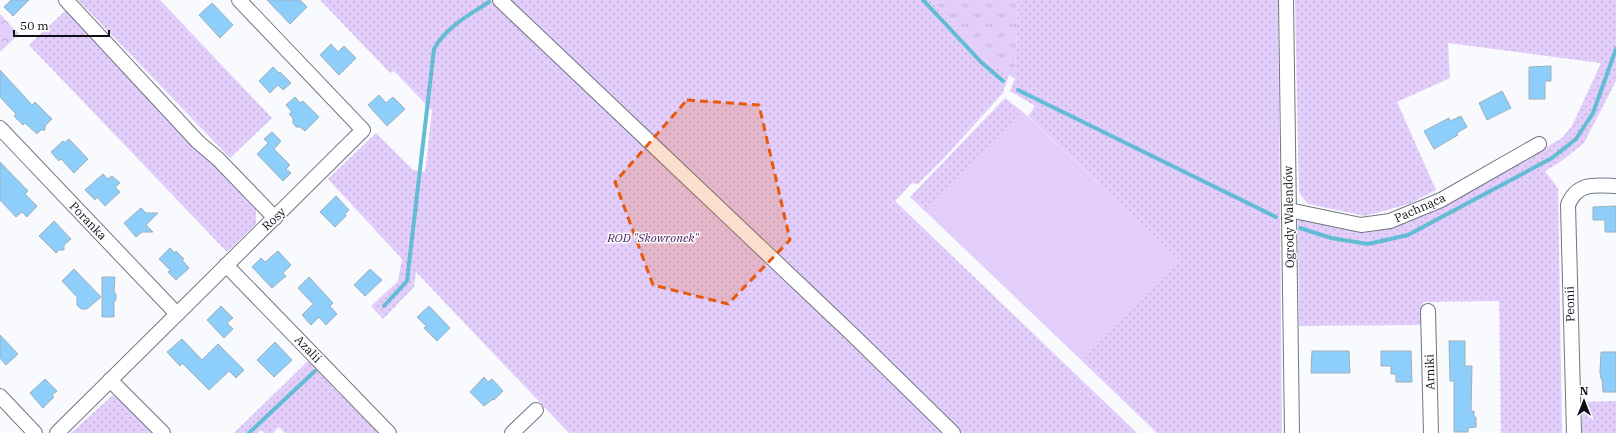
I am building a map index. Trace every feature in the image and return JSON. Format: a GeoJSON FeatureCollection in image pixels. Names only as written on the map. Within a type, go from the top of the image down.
{"type":"FeatureCollection","features":[{"type":"Feature","properties":{"kind":"street"},"geometry":{"type":"LineString","coordinates":[[66,0],[198,142],[218,159],[275,218]]}},
{"type":"Feature","properties":{"kind":"street","name":"Rosy"},"geometry":{"type":"LineString","coordinates":[[59,432],[176,314],[363,130],[239,0]]}},
{"type":"Feature","properties":{"kind":"street"},"geometry":{"type":"LineString","coordinates":[[500,0],[954,433]]}},
{"type":"Feature","properties":{"kind":"street","name":"Ogrody Walendów"},"geometry":{"type":"LineString","coordinates":[[1286,0],[1292,433]]}},
{"type":"Feature","properties":{"kind":"street","name":"Poranka"},"geometry":{"type":"LineString","coordinates":[[0,128],[176,314]]}},
{"type":"Feature","properties":{"kind":"street","name":"Pachnąca"},"geometry":{"type":"LineString","coordinates":[[1289,210],[1355,224],[1376,224],[1390,221],[1441,200],[1539,144]]}},
{"type":"Feature","properties":{"kind":"street","name":"Peonii"},"geometry":{"type":"LineString","coordinates":[[1574,433],[1568,205],[1571,196],[1589,185],[1616,186]]}},
{"type":"Feature","properties":{"kind":"street","name":"Azalii"},"geometry":{"type":"LineString","coordinates":[[226,265],[389,433]]}},
{"type":"Feature","properties":{"kind":"street","name":"Arniki"},"geometry":{"type":"LineString","coordinates":[[1428,311],[1432,433]]}},
{"type":"Feature","properties":{"kind":"street"},"geometry":{"type":"LineString","coordinates":[[110,380],[163,433]]}},
{"type":"Feature","properties":{"kind":"street"},"geometry":{"type":"LineString","coordinates":[[0,396],[35,433]]}},
{"type":"Feature","properties":{"kind":"street"},"geometry":{"type":"LineString","coordinates":[[512,433],[536,410]]}},
{"type":"Feature","properties":{"kind":"highlighted area"},"geometry":{"type":"Polygon","coordinates":[[[687,100],[759,105],[790,240],[728,304],[653,285],[615,182],[687,100]]]}},
{"type":"Feature","properties":{"kind":"green space"},"geometry":{"type":"Polygon","coordinates":[[[78,0],[160,0],[272,118],[230,158],[78,0]]]}},
{"type":"Feature","properties":{"kind":"green space","name":"ROD \"Skowronek\""},"geometry":{"type":"Polygon","coordinates":[[[320,0],[930,0],[989,63],[1009,75],[1003,93],[945,157],[918,184],[912,183],[895,201],[1137,433],[569,433],[416,272],[414,287],[383,319],[371,306],[398,281],[402,259],[328,179],[376,133],[413,170],[425,172],[432,111],[394,71],[390,73],[320,0]]]}},
{"type":"Feature","properties":{"kind":"green space"},"geometry":{"type":"Polygon","coordinates":[[[930,0],[1018,0],[1015,79],[989,63],[930,0]]]}},
{"type":"Feature","properties":{"kind":"green space"},"geometry":{"type":"Polygon","coordinates":[[[1018,0],[1278,0],[1282,433],[1157,433],[1081,360],[1178,259],[1028,116],[1035,106],[1010,91],[1015,79],[1018,0]]]}},
{"type":"Feature","properties":{"kind":"green space"},"geometry":{"type":"Polygon","coordinates":[[[1295,0],[1616,0],[1616,81],[1584,143],[1559,163],[1545,171],[1558,188],[1562,433],[1501,433],[1499,301],[1423,302],[1422,325],[1299,326],[1298,219],[1369,232],[1398,224],[1470,191],[1562,138],[1572,126],[1601,63],[1448,43],[1450,78],[1397,102],[1436,190],[1409,204],[1365,216],[1308,204],[1299,193],[1295,0]]]}},
{"type":"Feature","properties":{"kind":"green space"},"geometry":{"type":"Polygon","coordinates":[[[66,10],[256,209],[256,224],[227,252],[29,45],[66,10]]]}},
{"type":"Feature","properties":{"kind":"green space"},"geometry":{"type":"Polygon","coordinates":[[[0,14],[19,34],[0,52],[0,14]]]}},
{"type":"Feature","properties":{"kind":"green space"},"geometry":{"type":"Polygon","coordinates":[[[1005,98],[1023,112],[927,213],[910,197],[1005,98]]]}},
{"type":"Feature","properties":{"kind":"green space"},"geometry":{"type":"Polygon","coordinates":[[[1023,112],[1178,259],[1081,360],[927,213],[1023,112]]]}},
{"type":"Feature","properties":{"kind":"green space"},"geometry":{"type":"Polygon","coordinates":[[[310,359],[333,382],[331,385],[378,433],[285,433],[279,427],[273,433],[264,433],[261,430],[258,433],[234,433],[310,359]]]}},
{"type":"Feature","properties":{"kind":"green space"},"geometry":{"type":"Polygon","coordinates":[[[113,395],[155,433],[71,433],[113,395]]]}},
{"type":"Feature","properties":{"kind":"green space"},"geometry":{"type":"Polygon","coordinates":[[[1616,401],[1616,433],[1582,433],[1581,402],[1616,401]]]}},
{"type":"Feature","properties":{"kind":"building"},"geometry":{"type":"Polygon","coordinates":[[[11,0],[29,0],[13,16],[4,7],[11,0]]]}},
{"type":"Feature","properties":{"kind":"building"},"geometry":{"type":"Polygon","coordinates":[[[267,0],[300,0],[307,7],[290,24],[267,0]]]}},
{"type":"Feature","properties":{"kind":"building"},"geometry":{"type":"Polygon","coordinates":[[[212,3],[233,25],[220,38],[199,15],[212,3]]]}},
{"type":"Feature","properties":{"kind":"building"},"geometry":{"type":"Polygon","coordinates":[[[331,44],[338,52],[344,46],[356,58],[339,75],[320,55],[331,44]]]}},
{"type":"Feature","properties":{"kind":"building"},"geometry":{"type":"Polygon","coordinates":[[[1551,66],[1551,81],[1545,81],[1545,99],[1529,99],[1529,67],[1551,66]]]}},
{"type":"Feature","properties":{"kind":"building"},"geometry":{"type":"Polygon","coordinates":[[[273,67],[291,83],[283,90],[278,85],[270,93],[259,81],[273,67]]]}},
{"type":"Feature","properties":{"kind":"building"},"geometry":{"type":"Polygon","coordinates":[[[0,70],[32,105],[35,102],[52,119],[45,126],[45,130],[41,130],[37,134],[25,123],[23,125],[14,116],[16,114],[0,97],[0,70]]]}},
{"type":"Feature","properties":{"kind":"building"},"geometry":{"type":"Polygon","coordinates":[[[1502,91],[1511,108],[1487,120],[1479,103],[1502,91]]]}},
{"type":"Feature","properties":{"kind":"building"},"geometry":{"type":"Polygon","coordinates":[[[379,95],[386,103],[393,97],[405,109],[387,126],[368,105],[379,95]]]}},
{"type":"Feature","properties":{"kind":"building"},"geometry":{"type":"Polygon","coordinates":[[[295,97],[300,103],[303,101],[319,117],[305,131],[300,127],[296,127],[293,123],[293,118],[289,114],[292,112],[286,105],[295,97]]]}},
{"type":"Feature","properties":{"kind":"building"},"geometry":{"type":"Polygon","coordinates":[[[1461,116],[1467,127],[1457,133],[1458,135],[1434,149],[1424,131],[1449,118],[1450,121],[1461,116]]]}},
{"type":"Feature","properties":{"kind":"building"},"geometry":{"type":"Polygon","coordinates":[[[272,132],[281,141],[274,149],[290,165],[286,169],[291,173],[283,181],[257,154],[268,143],[264,139],[272,132]]]}},
{"type":"Feature","properties":{"kind":"building"},"geometry":{"type":"Polygon","coordinates":[[[69,139],[88,159],[74,173],[61,159],[59,161],[51,152],[63,141],[64,143],[69,139]]]}},
{"type":"Feature","properties":{"kind":"building"},"geometry":{"type":"Polygon","coordinates":[[[0,162],[28,191],[25,194],[37,206],[27,217],[22,212],[16,217],[0,200],[0,162]]]}},
{"type":"Feature","properties":{"kind":"building"},"geometry":{"type":"Polygon","coordinates":[[[103,174],[108,179],[112,176],[120,183],[115,187],[120,192],[105,206],[97,197],[95,200],[85,190],[103,174]]]}},
{"type":"Feature","properties":{"kind":"building"},"geometry":{"type":"Polygon","coordinates":[[[336,196],[349,210],[345,214],[346,216],[335,227],[320,212],[336,196]]]}},
{"type":"Feature","properties":{"kind":"building"},"geometry":{"type":"Polygon","coordinates":[[[1616,206],[1616,232],[1605,232],[1605,220],[1593,220],[1593,207],[1616,206]]]}},
{"type":"Feature","properties":{"kind":"building"},"geometry":{"type":"Polygon","coordinates":[[[141,208],[146,213],[158,213],[146,225],[153,232],[142,232],[136,237],[124,223],[141,208]]]}},
{"type":"Feature","properties":{"kind":"building"},"geometry":{"type":"Polygon","coordinates":[[[54,221],[71,239],[64,245],[64,250],[59,250],[56,253],[39,236],[54,221]]]}},
{"type":"Feature","properties":{"kind":"building"},"geometry":{"type":"Polygon","coordinates":[[[170,248],[175,253],[176,251],[184,259],[182,260],[189,268],[176,280],[168,272],[170,270],[159,259],[170,248]]]}},
{"type":"Feature","properties":{"kind":"building"},"geometry":{"type":"Polygon","coordinates":[[[278,251],[291,265],[283,273],[286,276],[272,288],[252,267],[261,258],[265,262],[278,251]]]}},
{"type":"Feature","properties":{"kind":"building"},"geometry":{"type":"Polygon","coordinates":[[[74,269],[101,297],[87,309],[81,309],[77,305],[77,297],[62,281],[74,269]]]}},
{"type":"Feature","properties":{"kind":"building"},"geometry":{"type":"Polygon","coordinates":[[[370,269],[382,280],[365,296],[354,285],[370,269]]]}},
{"type":"Feature","properties":{"kind":"building"},"geometry":{"type":"Polygon","coordinates":[[[102,277],[115,277],[114,292],[116,294],[116,300],[114,302],[114,317],[102,317],[102,277]]]}},
{"type":"Feature","properties":{"kind":"building"},"geometry":{"type":"Polygon","coordinates":[[[309,277],[333,303],[330,306],[337,314],[326,325],[319,317],[311,325],[302,315],[313,304],[298,288],[309,277]]]}},
{"type":"Feature","properties":{"kind":"building"},"geometry":{"type":"Polygon","coordinates":[[[221,306],[233,318],[227,323],[233,329],[224,338],[207,320],[221,306]]]}},
{"type":"Feature","properties":{"kind":"building"},"geometry":{"type":"Polygon","coordinates":[[[429,306],[450,328],[437,341],[424,328],[426,326],[417,317],[429,306]]]}},
{"type":"Feature","properties":{"kind":"building"},"geometry":{"type":"Polygon","coordinates":[[[0,335],[18,354],[6,365],[0,358],[0,335]]]}},
{"type":"Feature","properties":{"kind":"building"},"geometry":{"type":"Polygon","coordinates":[[[182,339],[202,360],[218,344],[244,370],[236,378],[229,371],[209,390],[182,363],[180,366],[167,352],[182,339]]]}},
{"type":"Feature","properties":{"kind":"building"},"geometry":{"type":"Polygon","coordinates":[[[1449,341],[1465,341],[1465,366],[1472,366],[1471,411],[1474,411],[1474,417],[1476,417],[1476,427],[1468,428],[1468,432],[1454,432],[1454,381],[1450,381],[1449,341]]]}},
{"type":"Feature","properties":{"kind":"building"},"geometry":{"type":"Polygon","coordinates":[[[275,342],[292,360],[274,377],[257,360],[275,342]]]}},
{"type":"Feature","properties":{"kind":"building"},"geometry":{"type":"Polygon","coordinates":[[[1312,351],[1349,351],[1350,373],[1311,373],[1312,351]]]}},
{"type":"Feature","properties":{"kind":"building"},"geometry":{"type":"Polygon","coordinates":[[[1381,351],[1411,351],[1412,382],[1396,382],[1396,374],[1391,374],[1391,366],[1381,366],[1381,351]]]}},
{"type":"Feature","properties":{"kind":"building"},"geometry":{"type":"Polygon","coordinates":[[[1601,352],[1616,352],[1616,392],[1603,392],[1600,372],[1601,352]]]}},
{"type":"Feature","properties":{"kind":"building"},"geometry":{"type":"Polygon","coordinates":[[[484,377],[488,382],[492,379],[503,391],[494,400],[493,399],[484,406],[470,392],[484,377]]]}},
{"type":"Feature","properties":{"kind":"building"},"geometry":{"type":"Polygon","coordinates":[[[45,379],[57,391],[52,395],[54,397],[43,408],[30,393],[45,379]]]}},
{"type":"Feature","properties":{"kind":"waterway"},"geometry":{"type":"LineString","coordinates":[[923,0],[981,62],[1003,81]]}},
{"type":"Feature","properties":{"kind":"waterway"},"geometry":{"type":"LineString","coordinates":[[384,306],[407,281],[434,49],[451,28],[489,2]]}},
{"type":"Feature","properties":{"kind":"waterway"},"geometry":{"type":"LineString","coordinates":[[1300,228],[1331,238],[1368,244],[1408,235],[1552,158],[1576,139],[1593,113],[1616,49]]}},
{"type":"Feature","properties":{"kind":"waterway"},"geometry":{"type":"LineString","coordinates":[[1018,90],[1276,217]]}},
{"type":"Feature","properties":{"kind":"waterway"},"geometry":{"type":"LineString","coordinates":[[249,433],[315,371]]}}]}
